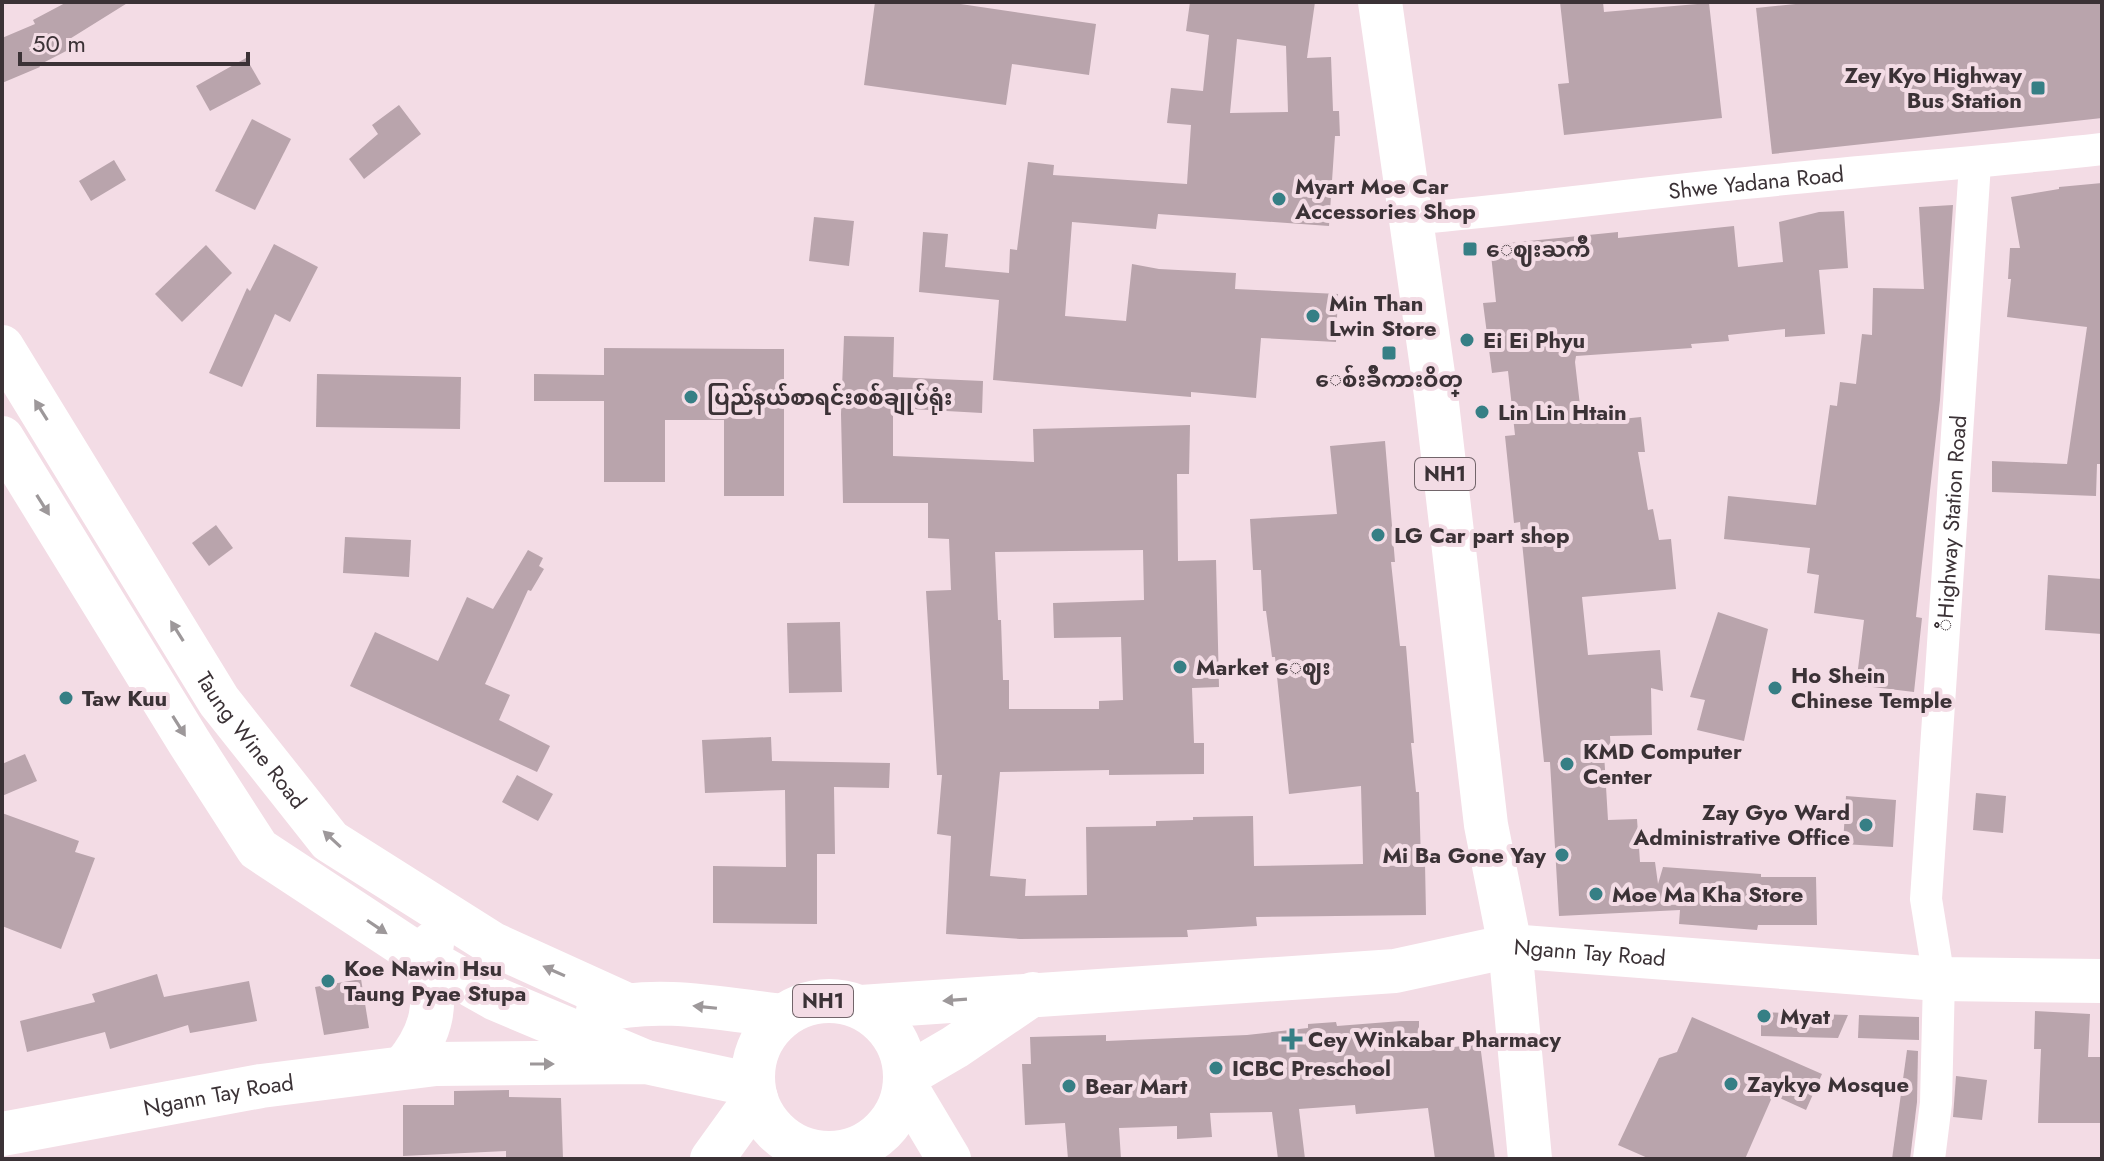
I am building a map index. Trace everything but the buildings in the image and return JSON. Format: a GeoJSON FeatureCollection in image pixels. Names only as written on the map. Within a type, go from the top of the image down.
{"type":"FeatureCollection","features":[{"type":"Feature","properties":{"kind":"main road","name":"NH1"},"geometry":{"type":"LineString","coordinates":[[1380,2],[1436,395],[1486,825],[1510,946]]}},
{"type":"Feature","properties":{"kind":"main road","name":"Taung Wine Road"},"geometry":{"type":"LineString","coordinates":[[2,347],[219,701],[330,841],[493,944],[625,1004]]}},
{"type":"Feature","properties":{"kind":"main road"},"geometry":{"type":"LineString","coordinates":[[2,438],[258,849],[425,959],[496,999],[646,1062],[754,1091],[764,1117],[778,1134],[814,1154],[869,1143],[894,1120],[906,1081],[1033,994]]}},
{"type":"Feature","properties":{"kind":"main road"},"geometry":{"type":"LineString","coordinates":[[420,1066],[419,1049],[429,1028],[433,1005],[432,982],[425,959],[445,915]]}},
{"type":"Feature","properties":{"kind":"main road","name":"Ngann Tay Road"},"geometry":{"type":"LineString","coordinates":[[861,1007],[1395,971],[1510,946],[1939,979],[2102,981]]}},
{"type":"Feature","properties":{"kind":"main road"},"geometry":{"type":"LineString","coordinates":[[1510,946],[1530,1159]]}},
{"type":"Feature","properties":{"kind":"main road","name":"NH1"},"geometry":{"type":"LineString","coordinates":[[712,1159],[754,1091],[753,1065],[769,1029],[799,1007],[816,1001],[835,1000],[861,1007],[885,1023],[901,1047],[906,1081]]}},
{"type":"Feature","properties":{"kind":"main road"},"geometry":{"type":"LineString","coordinates":[[420,1066],[625,1004],[656,1002],[783,1016]]}},
{"type":"Feature","properties":{"kind":"main road"},"geometry":{"type":"LineString","coordinates":[[420,1066],[646,1062]]}},
{"type":"Feature","properties":{"kind":"main road","name":"Ngann Tay Road"},"geometry":{"type":"LineString","coordinates":[[2,1134],[261,1086],[420,1066]]}},
{"type":"Feature","properties":{"kind":"main road"},"geometry":{"type":"LineString","coordinates":[[906,1081],[949,1159]]}},
{"type":"Feature","properties":{"kind":"street","name":"Shwe Yadana Road"},"geometry":{"type":"LineString","coordinates":[[1410,219],[2102,149]]}},
{"type":"Feature","properties":{"kind":"street","name":"ံံံံHighway Station Road"},"geometry":{"type":"LineString","coordinates":[[1929,1159],[1936,1103],[1939,979],[1926,899],[1975,164]]}},
{"type":"Feature","properties":{"kind":"place","name":"Zey Kyo Highway Bus Station"},"geometry":{"type":"Point","coordinates":[2038,88]}},
{"type":"Feature","properties":{"kind":"place","name":"Myart Moe Car Accessories Shop"},"geometry":{"type":"Point","coordinates":[1279,199]}},
{"type":"Feature","properties":{"kind":"place","name":"ေဈးႀကိဳ"},"geometry":{"type":"Point","coordinates":[1470,249]}},
{"type":"Feature","properties":{"kind":"place","name":"Min Than Lwin Store"},"geometry":{"type":"Point","coordinates":[1313,316]}},
{"type":"Feature","properties":{"kind":"place","name":"Ei Ei Phyu"},"geometry":{"type":"Point","coordinates":[1467,340]}},
{"type":"Feature","properties":{"kind":"place","name":"ေစ်းခ်ဳိကားဝိတ္"},"geometry":{"type":"Point","coordinates":[1389,353]}},
{"type":"Feature","properties":{"kind":"place","name":"ပြည်နယ်စာရင်းစစ်ချုပ်ရုံး"},"geometry":{"type":"Point","coordinates":[691,397]}},
{"type":"Feature","properties":{"kind":"place","name":"Lin Lin Htain"},"geometry":{"type":"Point","coordinates":[1482,412]}},
{"type":"Feature","properties":{"kind":"place","name":"LG Car part shop"},"geometry":{"type":"Point","coordinates":[1378,535]}},
{"type":"Feature","properties":{"kind":"place","name":"Market ေဈး"},"geometry":{"type":"Point","coordinates":[1180,667]}},
{"type":"Feature","properties":{"kind":"place","name":"Ho Shein Chinese Temple"},"geometry":{"type":"Point","coordinates":[1775,688]}},
{"type":"Feature","properties":{"kind":"place","name":"Taw Kuu"},"geometry":{"type":"Point","coordinates":[66,698]}},
{"type":"Feature","properties":{"kind":"place","name":"KMD Computer Center"},"geometry":{"type":"Point","coordinates":[1567,764]}},
{"type":"Feature","properties":{"kind":"place","name":"Zay Gyo Ward Administrative Office"},"geometry":{"type":"Point","coordinates":[1866,825]}},
{"type":"Feature","properties":{"kind":"place","name":"Mi Ba Gone Yay"},"geometry":{"type":"Point","coordinates":[1562,855]}},
{"type":"Feature","properties":{"kind":"place","name":"Moe Ma Kha Store"},"geometry":{"type":"Point","coordinates":[1596,894]}},
{"type":"Feature","properties":{"kind":"place","name":"Koe Nawin Hsu Taung Pyae Stupa"},"geometry":{"type":"Point","coordinates":[328,981]}},
{"type":"Feature","properties":{"kind":"place","name":"Myat"},"geometry":{"type":"Point","coordinates":[1764,1016]}},
{"type":"Feature","properties":{"kind":"place","name":"Cey Winkabar Pharmacy"},"geometry":{"type":"Point","coordinates":[1292,1039]}},
{"type":"Feature","properties":{"kind":"place","name":"ICBC Preschool"},"geometry":{"type":"Point","coordinates":[1216,1068]}},
{"type":"Feature","properties":{"kind":"place","name":"Zaykyo Mosque"},"geometry":{"type":"Point","coordinates":[1731,1084]}},
{"type":"Feature","properties":{"kind":"place","name":"Bear Mart"},"geometry":{"type":"Point","coordinates":[1069,1086]}}]}
